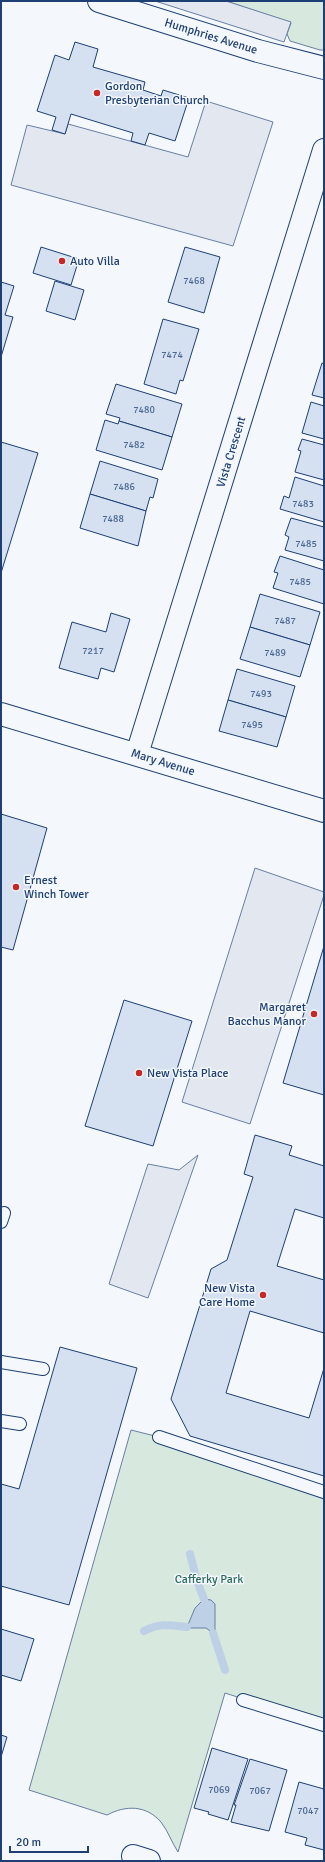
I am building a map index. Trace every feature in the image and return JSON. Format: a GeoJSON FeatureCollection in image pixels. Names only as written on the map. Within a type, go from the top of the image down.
{"type":"FeatureCollection","features":[{"type":"Feature","properties":{"kind":"street","name":"Humphries Avenue"},"geometry":{"type":"LineString","coordinates":[[99,1],[258,51],[324,68]]}},
{"type":"Feature","properties":{"kind":"street","name":"Vista Crescent"},"geometry":{"type":"LineString","coordinates":[[137,754],[324,150]]}},
{"type":"Feature","properties":{"kind":"street","name":"Mary Avenue"},"geometry":{"type":"LineString","coordinates":[[1,714],[324,811]]}},
{"type":"Feature","properties":{"kind":"lane"},"geometry":{"type":"LineString","coordinates":[[1,1362],[43,1369]]}},
{"type":"Feature","properties":{"kind":"lane"},"geometry":{"type":"LineString","coordinates":[[1,1421],[20,1424]]}},
{"type":"Feature","properties":{"kind":"lane"},"geometry":{"type":"LineString","coordinates":[[158,1437],[324,1492]]}},
{"type":"Feature","properties":{"kind":"lane"},"geometry":{"type":"LineString","coordinates":[[243,1700],[324,1725]]}},
{"type":"Feature","properties":{"kind":"green space"},"geometry":{"type":"Polygon","coordinates":[[[226,1],[324,1],[324,50],[290,41],[287,34],[291,23],[226,1]]]}},
{"type":"Feature","properties":{"kind":"green space","name":"Cafferky Park"},"geometry":{"type":"Polygon","coordinates":[[[131,1430],[159,1437],[324,1492],[324,1725],[225,1693],[178,1852],[161,1822],[149,1812],[136,1808],[128,1808],[121,1809],[107,1815],[29,1790],[131,1430]]]}},
{"type":"Feature","properties":{"kind":"shaded area"},"geometry":{"type":"Polygon","coordinates":[[[155,1],[226,1],[291,22],[284,42],[155,1]]]}},
{"type":"Feature","properties":{"kind":"shaded area"},"geometry":{"type":"Polygon","coordinates":[[[206,101],[273,122],[233,246],[11,185],[27,125],[65,134],[68,124],[188,157],[206,101]]]}},
{"type":"Feature","properties":{"kind":"shaded area"},"geometry":{"type":"Polygon","coordinates":[[[255,868],[324,892],[324,895],[250,1124],[182,1102],[255,868]]]}},
{"type":"Feature","properties":{"kind":"shaded area"},"geometry":{"type":"Polygon","coordinates":[[[198,1155],[148,1298],[109,1284],[148,1164],[179,1170],[198,1155]]]}},
{"type":"Feature","properties":{"kind":"water"},"geometry":{"type":"Polygon","coordinates":[[[204,1599],[211,1600],[215,1604],[215,1631],[213,1633],[206,1628],[187,1627],[195,1608],[204,1599]]]}},
{"type":"Feature","properties":{"kind":"building","name":"Gordon Presbyterian Church"},"geometry":{"type":"Polygon","coordinates":[[[75,42],[98,49],[93,67],[145,82],[143,90],[161,96],[163,90],[189,98],[175,141],[149,133],[145,145],[131,141],[133,133],[71,114],[65,134],[52,130],[56,117],[37,111],[55,55],[69,60],[75,42]]]}},
{"type":"Feature","properties":{"kind":"building"},"geometry":{"type":"Polygon","coordinates":[[[41,247],[79,259],[71,285],[33,273],[41,247]]]}},
{"type":"Feature","properties":{"kind":"building"},"geometry":{"type":"Polygon","coordinates":[[[185,247],[220,257],[204,313],[168,302],[185,247]]]}},
{"type":"Feature","properties":{"kind":"building"},"geometry":{"type":"Polygon","coordinates":[[[55,281],[84,290],[75,320],[46,311],[55,281]]]}},
{"type":"Feature","properties":{"kind":"building"},"geometry":{"type":"Polygon","coordinates":[[[1,282],[14,286],[5,315],[13,317],[1,357],[1,282]]]}},
{"type":"Feature","properties":{"kind":"building"},"geometry":{"type":"Polygon","coordinates":[[[163,319],[199,329],[183,381],[180,380],[176,394],[144,384],[163,319]]]}},
{"type":"Feature","properties":{"kind":"building"},"geometry":{"type":"Polygon","coordinates":[[[322,363],[324,364],[324,398],[312,395],[322,363]]]}},
{"type":"Feature","properties":{"kind":"building"},"geometry":{"type":"Polygon","coordinates":[[[116,384],[182,404],[172,437],[119,421],[120,418],[106,414],[116,384]]]}},
{"type":"Feature","properties":{"kind":"building"},"geometry":{"type":"Polygon","coordinates":[[[311,402],[324,406],[324,439],[302,433],[311,402]]]}},
{"type":"Feature","properties":{"kind":"building"},"geometry":{"type":"Polygon","coordinates":[[[105,420],[118,424],[119,421],[172,437],[162,470],[96,450],[105,420]]]}},
{"type":"Feature","properties":{"kind":"building"},"geometry":{"type":"Polygon","coordinates":[[[302,439],[324,445],[324,480],[295,472],[301,451],[298,450],[302,439]]]}},
{"type":"Feature","properties":{"kind":"building"},"geometry":{"type":"Polygon","coordinates":[[[1,442],[38,453],[1,573],[1,442]]]}},
{"type":"Feature","properties":{"kind":"building"},"geometry":{"type":"Polygon","coordinates":[[[100,461],[158,479],[153,498],[150,497],[146,511],[90,494],[100,461]]]}},
{"type":"Feature","properties":{"kind":"building"},"geometry":{"type":"Polygon","coordinates":[[[295,477],[324,486],[324,522],[280,509],[284,496],[289,498],[295,477]]]}},
{"type":"Feature","properties":{"kind":"building"},"geometry":{"type":"Polygon","coordinates":[[[90,494],[146,511],[138,546],[80,528],[90,494]]]}},
{"type":"Feature","properties":{"kind":"building"},"geometry":{"type":"Polygon","coordinates":[[[291,518],[324,527],[324,561],[285,550],[289,537],[285,535],[291,518]]]}},
{"type":"Feature","properties":{"kind":"building"},"geometry":{"type":"Polygon","coordinates":[[[280,556],[324,570],[324,604],[273,588],[278,573],[274,572],[280,556]]]}},
{"type":"Feature","properties":{"kind":"building"},"geometry":{"type":"Polygon","coordinates":[[[260,594],[320,612],[310,645],[250,627],[260,594]]]}},
{"type":"Feature","properties":{"kind":"building"},"geometry":{"type":"Polygon","coordinates":[[[111,613],[130,619],[114,672],[101,668],[98,679],[59,668],[72,622],[106,632],[111,613]]]}},
{"type":"Feature","properties":{"kind":"building"},"geometry":{"type":"Polygon","coordinates":[[[250,627],[310,645],[300,677],[240,659],[250,627]]]}},
{"type":"Feature","properties":{"kind":"building"},"geometry":{"type":"Polygon","coordinates":[[[237,669],[295,686],[286,717],[228,700],[237,669]]]}},
{"type":"Feature","properties":{"kind":"building"},"geometry":{"type":"Polygon","coordinates":[[[228,700],[286,717],[277,747],[219,731],[228,700]]]}},
{"type":"Feature","properties":{"kind":"building","name":"Ernest Winch Tower"},"geometry":{"type":"Polygon","coordinates":[[[1,814],[47,828],[13,950],[1,947],[1,814]]]}},
{"type":"Feature","properties":{"kind":"building","name":"Margaret Bacchus Manor"},"geometry":{"type":"Polygon","coordinates":[[[324,946],[324,1095],[283,1083],[324,946]]]}},
{"type":"Feature","properties":{"kind":"building","name":"New Vista Place"},"geometry":{"type":"Polygon","coordinates":[[[124,1000],[192,1021],[153,1146],[85,1126],[124,1000]]]}},
{"type":"Feature","properties":{"kind":"building","name":"New Vista Care Home"},"geometry":{"type":"Polygon","coordinates":[[[255,1135],[292,1146],[289,1155],[324,1166],[324,1218],[295,1209],[277,1266],[324,1280],[324,1333],[250,1311],[226,1393],[309,1418],[324,1368],[324,1476],[190,1436],[171,1399],[211,1269],[227,1260],[253,1177],[244,1174],[255,1135]]]}},
{"type":"Feature","properties":{"kind":"building"},"geometry":{"type":"Polygon","coordinates":[[[60,1347],[137,1368],[69,1605],[1,1586],[1,1484],[19,1489],[60,1347]]]}},
{"type":"Feature","properties":{"kind":"building"},"geometry":{"type":"Polygon","coordinates":[[[1,1629],[34,1639],[21,1681],[1,1675],[1,1629]]]}},
{"type":"Feature","properties":{"kind":"building"},"geometry":{"type":"Polygon","coordinates":[[[1,1735],[7,1737],[1,1757],[1,1735]]]}},
{"type":"Feature","properties":{"kind":"building"},"geometry":{"type":"Polygon","coordinates":[[[212,1748],[248,1759],[228,1820],[208,1814],[209,1812],[194,1808],[212,1748]]]}},
{"type":"Feature","properties":{"kind":"building"},"geometry":{"type":"Polygon","coordinates":[[[250,1759],[287,1770],[269,1831],[231,1822],[236,1805],[234,1805],[250,1759]]]}},
{"type":"Feature","properties":{"kind":"building"},"geometry":{"type":"Polygon","coordinates":[[[299,1782],[324,1789],[324,1850],[305,1845],[307,1838],[285,1832],[299,1782]]]}},
{"type":"Feature","properties":{"kind":"waterway"},"geometry":{"type":"LineString","coordinates":[[190,1554],[197,1581],[204,1599]]}},
{"type":"Feature","properties":{"kind":"waterway"},"geometry":{"type":"LineString","coordinates":[[144,1631],[150,1628],[170,1625],[187,1627]]}},
{"type":"Feature","properties":{"kind":"waterway"},"geometry":{"type":"LineString","coordinates":[[213,1633],[225,1670]]}},
{"type":"Feature","properties":{"kind":"place","name":"Gordon Presbyterian Church"},"geometry":{"type":"Point","coordinates":[97,93]}},
{"type":"Feature","properties":{"kind":"place","name":"Auto Villa"},"geometry":{"type":"Point","coordinates":[62,261]}},
{"type":"Feature","properties":{"kind":"place","name":"Ernest Winch Tower"},"geometry":{"type":"Point","coordinates":[16,887]}},
{"type":"Feature","properties":{"kind":"place","name":"Margaret Bacchus Manor"},"geometry":{"type":"Point","coordinates":[314,1014]}},
{"type":"Feature","properties":{"kind":"place","name":"New Vista Place"},"geometry":{"type":"Point","coordinates":[139,1073]}},
{"type":"Feature","properties":{"kind":"place","name":"New Vista Care Home"},"geometry":{"type":"Point","coordinates":[263,1295]}}]}
